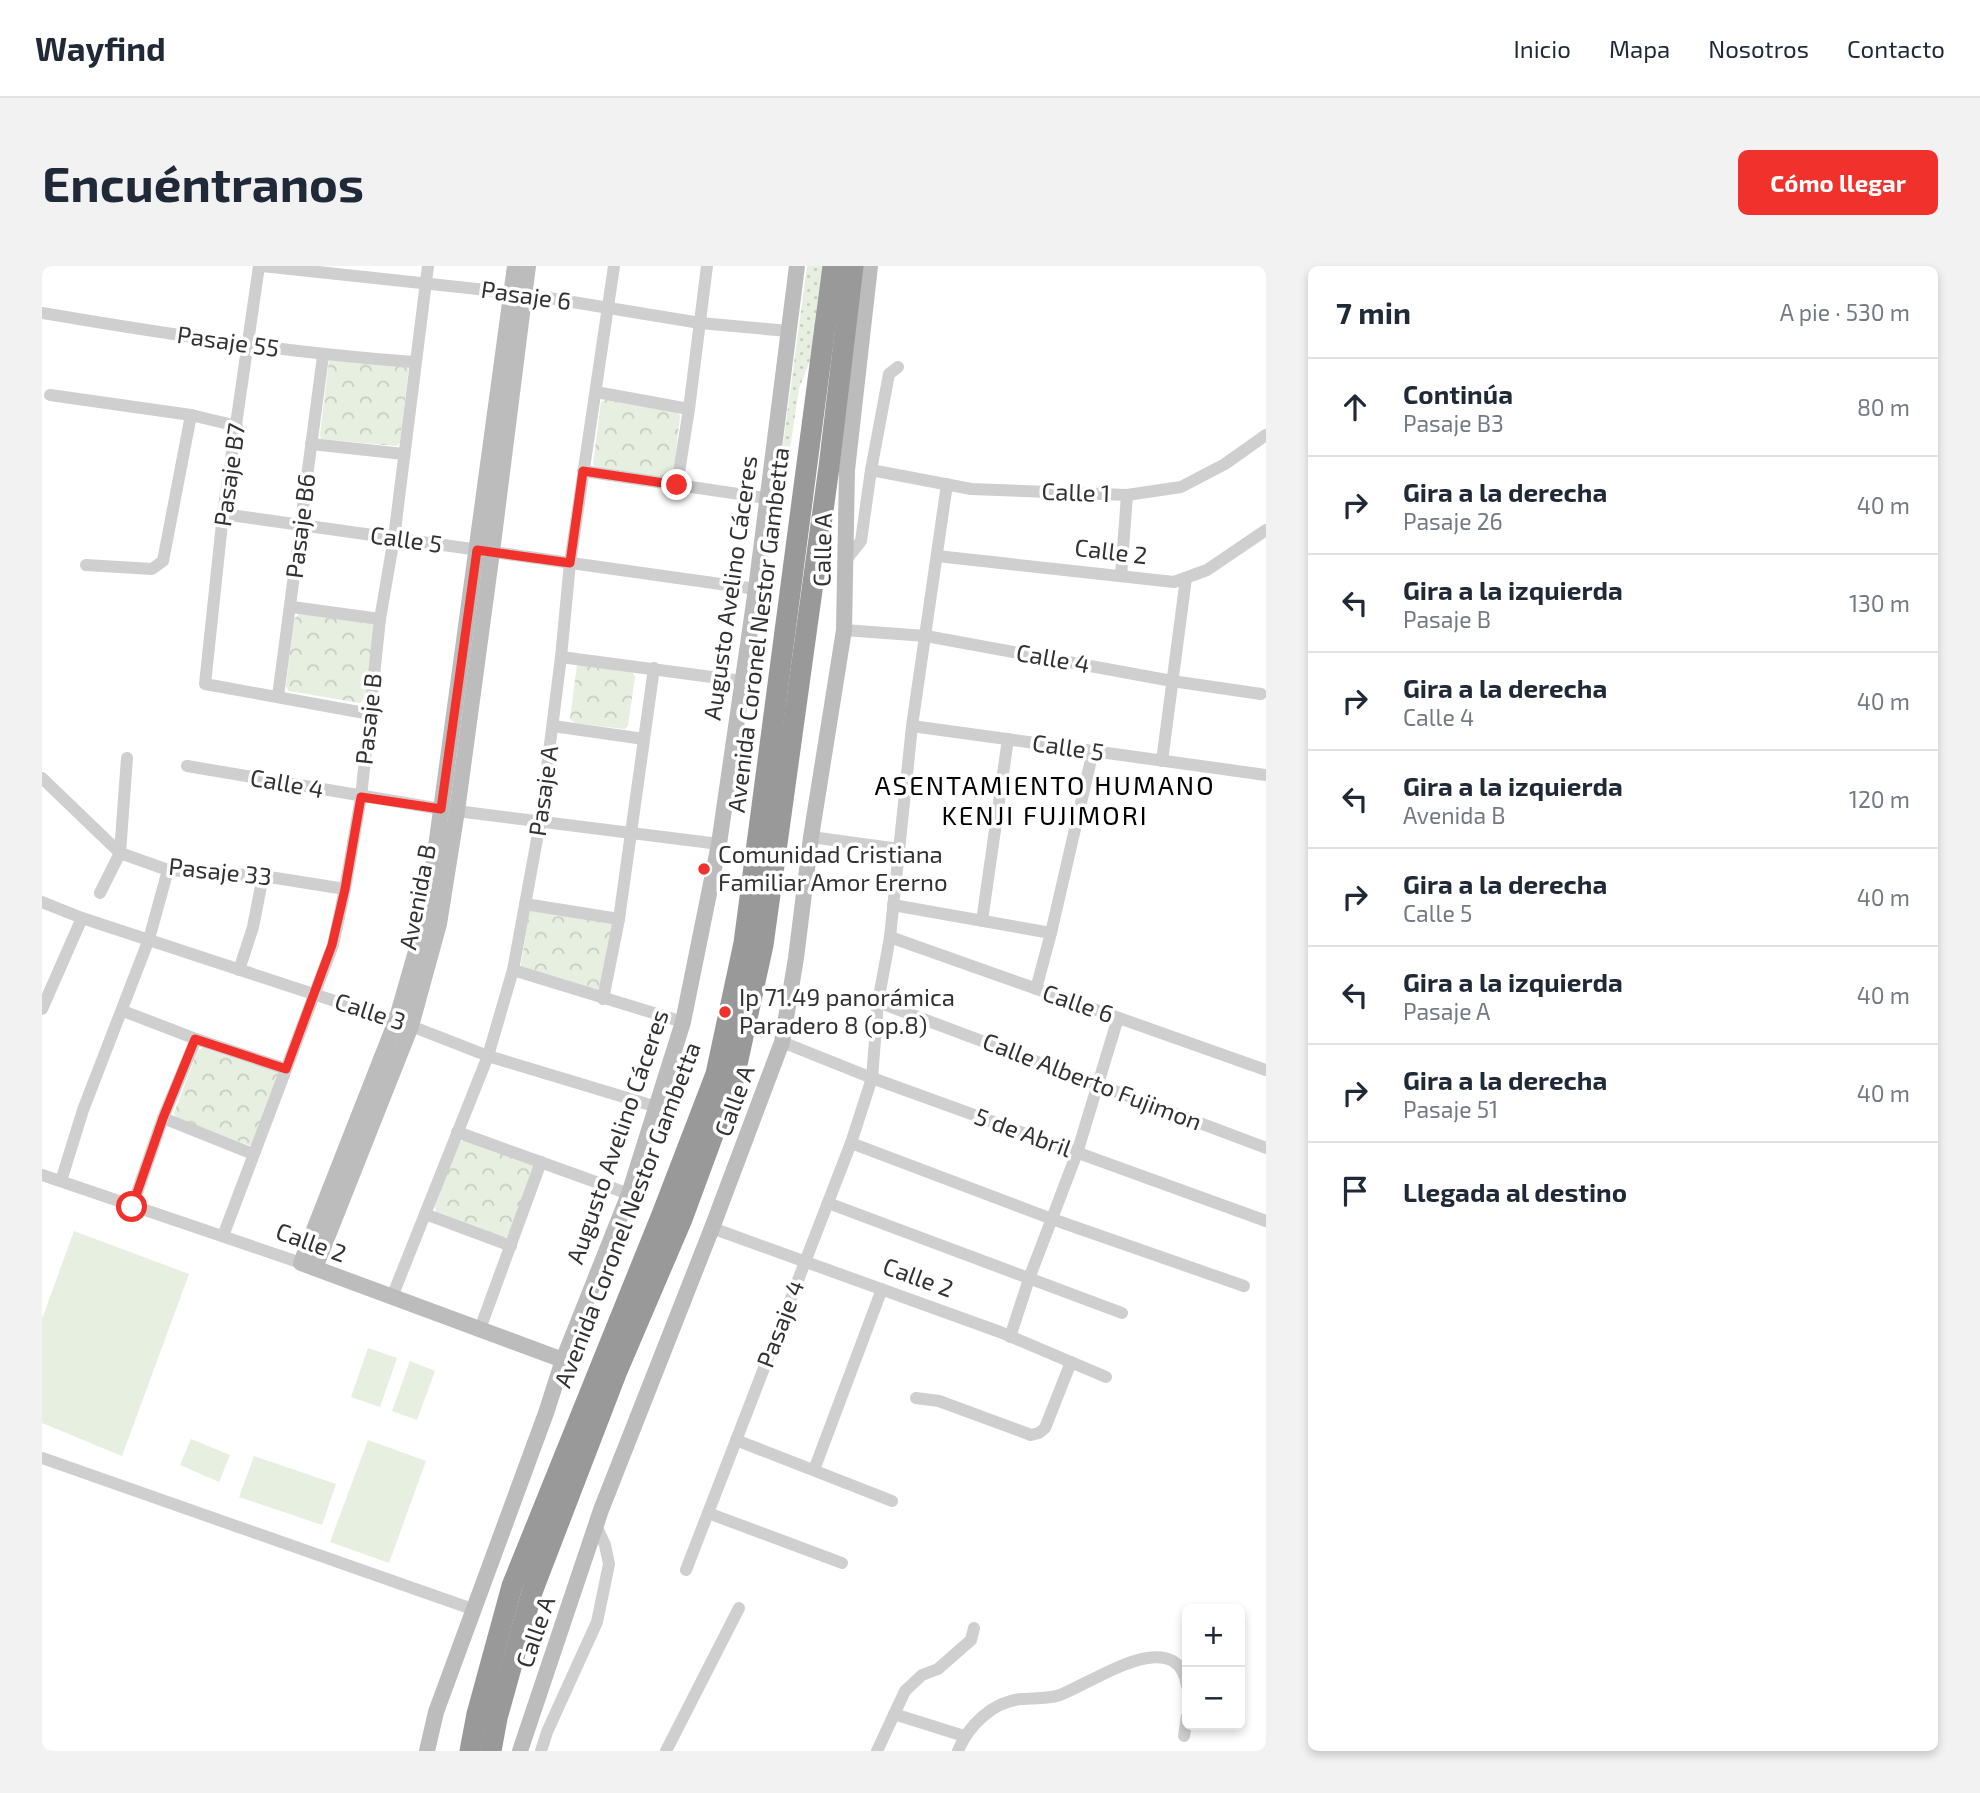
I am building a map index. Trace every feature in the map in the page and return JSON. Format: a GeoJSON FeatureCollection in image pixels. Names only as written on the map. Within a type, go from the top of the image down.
{"type":"FeatureCollection","features":[{"type":"Feature","properties":{"kind":"highway","name":"Avenida Coronel Nestor Gambetta"},"geometry":{"type":"LineString","coordinates":[[470,1751],[477,1714],[512,1586],[716,1074],[744,943],[834,266]]}},
{"type":"Feature","properties":{"kind":"highway","name":"Avenida Coronel Nestor Gambetta"},"geometry":{"type":"LineString","coordinates":[[491,1751],[500,1704],[532,1592],[617,1371],[682,1219],[734,1078],[763,945],[829,467],[853,266]]}},
{"type":"Feature","properties":{"kind":"street","name":"Pasaje 6"},"geometry":{"type":"LineString","coordinates":[[261,266],[518,293],[701,323],[788,331]]}},
{"type":"Feature","properties":{"kind":"street","name":"Pasaje B7"},"geometry":{"type":"LineString","coordinates":[[261,266],[223,514],[205,684],[278,696]]}},
{"type":"Feature","properties":{"kind":"street","name":"Pasaje B"},"geometry":{"type":"LineString","coordinates":[[223,1236],[315,994],[332,945],[345,889],[361,797],[380,619],[394,538],[428,266]]}},
{"type":"Feature","properties":{"kind":"street","name":"Avenida B"},"geometry":{"type":"LineString","coordinates":[[515,266],[518,293]]}},
{"type":"Feature","properties":{"kind":"street","name":"Avenida B"},"geometry":{"type":"LineString","coordinates":[[308,1265],[404,1023],[439,924],[449,810],[518,293],[528,266]]}},
{"type":"Feature","properties":{"kind":"street","name":"Pasaje A"},"geometry":{"type":"LineString","coordinates":[[392,1297],[488,1056],[513,970],[540,823],[570,563],[614,266]]}},
{"type":"Feature","properties":{"kind":"street"},"geometry":{"type":"LineString","coordinates":[[677,485],[707,266]]}},
{"type":"Feature","properties":{"kind":"street","name":"Augusto Avelino Cáceres"},"geometry":{"type":"LineString","coordinates":[[427,1751],[436,1712],[563,1360],[629,1194],[683,1023],[719,844],[756,589],[797,266]]}},
{"type":"Feature","properties":{"kind":"street","name":"Calle A"},"geometry":{"type":"LineString","coordinates":[[520,1751],[596,1525],[782,1042],[844,629],[847,470],[870,266]]}},
{"type":"Feature","properties":{"kind":"street","name":"Pasaje 55"},"geometry":{"type":"LineString","coordinates":[[42,313],[323,356],[414,362]]}},
{"type":"Feature","properties":{"kind":"street","name":"Pasaje B6"},"geometry":{"type":"LineString","coordinates":[[278,696],[292,607],[323,356]]}},
{"type":"Feature","properties":{"kind":"street"},"geometry":{"type":"LineString","coordinates":[[845,561],[861,541],[889,374],[898,367]]}},
{"type":"Feature","properties":{"kind":"street"},"geometry":{"type":"LineString","coordinates":[[596,392],[689,408]]}},
{"type":"Feature","properties":{"kind":"street"},"geometry":{"type":"LineString","coordinates":[[50,395],[191,415],[237,426]]}},
{"type":"Feature","properties":{"kind":"street"},"geometry":{"type":"LineString","coordinates":[[86,565],[152,569],[163,561],[191,415]]}},
{"type":"Feature","properties":{"kind":"street","name":"Calle 1"},"geometry":{"type":"LineString","coordinates":[[871,470],[971,489],[1127,495],[1181,487],[1225,464],[1266,435]]}},
{"type":"Feature","properties":{"kind":"street"},"geometry":{"type":"LineString","coordinates":[[311,444],[404,454]]}},
{"type":"Feature","properties":{"kind":"street"},"geometry":{"type":"LineString","coordinates":[[583,471],[766,498]]}},
{"type":"Feature","properties":{"kind":"street","name":"Pasaje 4"},"geometry":{"type":"LineString","coordinates":[[686,1570],[851,1143],[872,1078],[878,1002],[890,937],[912,726],[947,484]]}},
{"type":"Feature","properties":{"kind":"street"},"geometry":{"type":"LineString","coordinates":[[1122,576],[1127,495]]}},
{"type":"Feature","properties":{"kind":"street","name":"Calle 5"},"geometry":{"type":"LineString","coordinates":[[223,514],[756,589]]}},
{"type":"Feature","properties":{"kind":"street","name":"Calle 2"},"geometry":{"type":"LineString","coordinates":[[937,556],[1174,582],[1207,570],[1266,530]]}},
{"type":"Feature","properties":{"kind":"street"},"geometry":{"type":"LineString","coordinates":[[1162,761],[1186,578]]}},
{"type":"Feature","properties":{"kind":"street"},"geometry":{"type":"LineString","coordinates":[[292,607],[380,619]]}},
{"type":"Feature","properties":{"kind":"street","name":"Calle 4"},"geometry":{"type":"LineString","coordinates":[[844,629],[926,636],[1172,681],[1261,694]]}},
{"type":"Feature","properties":{"kind":"street"},"geometry":{"type":"LineString","coordinates":[[561,657],[742,681]]}},
{"type":"Feature","properties":{"kind":"street"},"geometry":{"type":"LineString","coordinates":[[603,999],[619,919],[654,668]]}},
{"type":"Feature","properties":{"kind":"street"},"geometry":{"type":"LineString","coordinates":[[278,696],[370,714]]}},
{"type":"Feature","properties":{"kind":"street"},"geometry":{"type":"LineString","coordinates":[[553,726],[644,739]]}},
{"type":"Feature","properties":{"kind":"street","name":"Calle 5"},"geometry":{"type":"LineString","coordinates":[[912,726],[1266,775]]}},
{"type":"Feature","properties":{"kind":"street"},"geometry":{"type":"LineString","coordinates":[[982,920],[1009,739]]}},
{"type":"Feature","properties":{"kind":"street"},"geometry":{"type":"LineString","coordinates":[[1036,989],[1093,751]]}},
{"type":"Feature","properties":{"kind":"street"},"geometry":{"type":"LineString","coordinates":[[100,893],[120,853],[127,758]]}},
{"type":"Feature","properties":{"kind":"street","name":"Calle 4"},"geometry":{"type":"LineString","coordinates":[[187,766],[449,810],[719,844]]}},
{"type":"Feature","properties":{"kind":"street","name":"Pasaje 33"},"geometry":{"type":"LineString","coordinates":[[42,778],[120,853],[168,870],[263,876],[345,889]]}},
{"type":"Feature","properties":{"kind":"street"},"geometry":{"type":"LineString","coordinates":[[811,837],[899,849]]}},
{"type":"Feature","properties":{"kind":"street"},"geometry":{"type":"LineString","coordinates":[[61,1181],[83,1110],[149,939],[168,870]]}},
{"type":"Feature","properties":{"kind":"street"},"geometry":{"type":"LineString","coordinates":[[239,970],[253,928],[263,876]]}},
{"type":"Feature","properties":{"kind":"street","name":"Calle 3"},"geometry":{"type":"LineString","coordinates":[[42,902],[82,918],[404,1023],[488,1056],[657,1107]]}},
{"type":"Feature","properties":{"kind":"street"},"geometry":{"type":"LineString","coordinates":[[525,904],[619,919]]}},
{"type":"Feature","properties":{"kind":"street"},"geometry":{"type":"LineString","coordinates":[[893,905],[1051,933]]}},
{"type":"Feature","properties":{"kind":"street"},"geometry":{"type":"LineString","coordinates":[[42,1009],[82,918]]}},
{"type":"Feature","properties":{"kind":"street","name":"Calle 6"},"geometry":{"type":"LineString","coordinates":[[890,937],[1266,1070]]}},
{"type":"Feature","properties":{"kind":"street"},"geometry":{"type":"LineString","coordinates":[[513,970],[683,1023]]}},
{"type":"Feature","properties":{"kind":"street","name":"Calle Alberto Fujimon"},"geometry":{"type":"LineString","coordinates":[[878,1002],[1266,1148]]}},
{"type":"Feature","properties":{"kind":"street"},"geometry":{"type":"LineString","coordinates":[[123,1011],[195,1039],[286,1069]]}},
{"type":"Feature","properties":{"kind":"street"},"geometry":{"type":"LineString","coordinates":[[1010,1337],[1077,1153],[1118,1018]]}},
{"type":"Feature","properties":{"kind":"street"},"geometry":{"type":"LineString","coordinates":[[132,1207],[163,1118],[195,1039]]}},
{"type":"Feature","properties":{"kind":"street","name":"5 de Abril"},"geometry":{"type":"LineString","coordinates":[[782,1042],[872,1078],[1266,1221]]}},
{"type":"Feature","properties":{"kind":"street"},"geometry":{"type":"LineString","coordinates":[[163,1118],[253,1154]]}},
{"type":"Feature","properties":{"kind":"street"},"geometry":{"type":"LineString","coordinates":[[457,1132],[629,1194]]}},
{"type":"Feature","properties":{"kind":"street"},"geometry":{"type":"LineString","coordinates":[[851,1143],[1052,1219],[1244,1286]]}},
{"type":"Feature","properties":{"kind":"street"},"geometry":{"type":"LineString","coordinates":[[481,1329],[541,1162]]}},
{"type":"Feature","properties":{"kind":"street","name":"Calle 2"},"geometry":{"type":"LineString","coordinates":[[42,1175],[308,1265],[563,1360]]}},
{"type":"Feature","properties":{"kind":"street"},"geometry":{"type":"LineString","coordinates":[[828,1203],[1122,1312]]}},
{"type":"Feature","properties":{"kind":"street"},"geometry":{"type":"LineString","coordinates":[[425,1214],[511,1246]]}},
{"type":"Feature","properties":{"kind":"street","name":"Calle 2"},"geometry":{"type":"LineString","coordinates":[[712,1228],[1010,1337],[1106,1377]]}},
{"type":"Feature","properties":{"kind":"street"},"geometry":{"type":"LineString","coordinates":[[814,1470],[881,1289]]}},
{"type":"Feature","properties":{"kind":"street"},"geometry":{"type":"LineString","coordinates":[[916,1398],[939,1401],[1031,1435],[1045,1428],[1071,1362]]}},
{"type":"Feature","properties":{"kind":"street"},"geometry":{"type":"LineString","coordinates":[[736,1440],[892,1501]]}},
{"type":"Feature","properties":{"kind":"street"},"geometry":{"type":"LineString","coordinates":[[42,1458],[475,1610]]}},
{"type":"Feature","properties":{"kind":"street"},"geometry":{"type":"LineString","coordinates":[[708,1513],[842,1563]]}},
{"type":"Feature","properties":{"kind":"street"},"geometry":{"type":"LineString","coordinates":[[541,1751],[597,1622],[610,1564],[596,1525]]}},
{"type":"Feature","properties":{"kind":"street"},"geometry":{"type":"LineString","coordinates":[[666,1751],[739,1608]]}},
{"type":"Feature","properties":{"kind":"street"},"geometry":{"type":"LineString","coordinates":[[877,1751],[905,1691],[922,1675],[938,1669],[971,1640],[974,1628]]}},
{"type":"Feature","properties":{"kind":"street"},"geometry":{"type":"LineString","coordinates":[[958,1751],[964,1735],[983,1716],[1000,1705],[1018,1699],[1057,1696],[1140,1659],[1171,1659],[1182,1670]]}},
{"type":"Feature","properties":{"kind":"street"},"geometry":{"type":"LineString","coordinates":[[894,1714],[964,1735]]}},
{"type":"Feature","properties":{"kind":"street"},"geometry":{"type":"LineString","coordinates":[[1184,1735],[1185,1730]]}},
{"type":"Feature","properties":{"kind":"green space"},"geometry":{"type":"Polygon","coordinates":[[[807,266],[824,266],[812,355],[799,389],[785,482],[778,482],[807,266]]]}},
{"type":"Feature","properties":{"kind":"green space"},"geometry":{"type":"Polygon","coordinates":[[[329,360],[409,366],[400,443],[396,446],[321,439],[329,360]]]}},
{"type":"Feature","properties":{"kind":"green space"},"geometry":{"type":"Polygon","coordinates":[[[607,399],[678,412],[680,416],[673,478],[596,469],[593,464],[601,402],[607,399]]]}},
{"type":"Feature","properties":{"kind":"green space"},"geometry":{"type":"Polygon","coordinates":[[[301,612],[367,620],[375,626],[365,699],[360,703],[289,691],[286,686],[294,619],[301,612]]]}},
{"type":"Feature","properties":{"kind":"green space"},"geometry":{"type":"Polygon","coordinates":[[[577,664],[632,671],[635,677],[628,726],[624,729],[575,723],[570,719],[577,664]]]}},
{"type":"Feature","properties":{"kind":"green space"},"geometry":{"type":"Polygon","coordinates":[[[530,909],[611,923],[613,927],[600,992],[520,970],[530,909]]]}},
{"type":"Feature","properties":{"kind":"green space"},"geometry":{"type":"Polygon","coordinates":[[[203,1048],[277,1072],[279,1077],[251,1146],[176,1118],[174,1113],[198,1050],[203,1048]]]}},
{"type":"Feature","properties":{"kind":"green space"},"geometry":{"type":"Polygon","coordinates":[[[464,1140],[534,1165],[510,1236],[502,1238],[436,1212],[435,1206],[457,1143],[464,1140]]]}},
{"type":"Feature","properties":{"kind":"green space"},"geometry":{"type":"Polygon","coordinates":[[[74,1231],[189,1274],[122,1456],[42,1423],[42,1319],[74,1231]]]}},
{"type":"Feature","properties":{"kind":"green space"},"geometry":{"type":"Polygon","coordinates":[[[368,1348],[397,1358],[380,1407],[351,1397],[368,1348]]]}},
{"type":"Feature","properties":{"kind":"green space"},"geometry":{"type":"Polygon","coordinates":[[[410,1361],[435,1371],[417,1420],[392,1411],[410,1361]]]}},
{"type":"Feature","properties":{"kind":"green space"},"geometry":{"type":"Polygon","coordinates":[[[191,1439],[230,1455],[219,1482],[180,1465],[191,1439]]]}},
{"type":"Feature","properties":{"kind":"green space"},"geometry":{"type":"Polygon","coordinates":[[[368,1440],[426,1461],[389,1563],[330,1542],[368,1440]]]}},
{"type":"Feature","properties":{"kind":"green space"},"geometry":{"type":"Polygon","coordinates":[[[254,1456],[336,1484],[322,1525],[239,1497],[254,1456]]]}},
{"type":"Feature","properties":{"kind":"place","name":"Comunidad Cristiana Familiar Amor Ererno"},"geometry":{"type":"Point","coordinates":[704,869]}},
{"type":"Feature","properties":{"kind":"place","name":"Ip 71.49 panorámica Paradero 8 (op.8)"},"geometry":{"type":"Point","coordinates":[725,1012]}},
{"type":"Feature","properties":{"kind":"district","name":"ASENTAMIENTO HUMANO KENJI FUJIMORI"},"geometry":{"type":"Point","coordinates":[1045,801]}},
{"type":"Feature","properties":{"kind":"route"},"geometry":{"type":"LineString","coordinates":[[132,1207],[163,1118],[195,1039],[286,1069],[332,945],[361,797],[441,809],[477,550],[570,563],[583,471],[677,485]]}}]}
